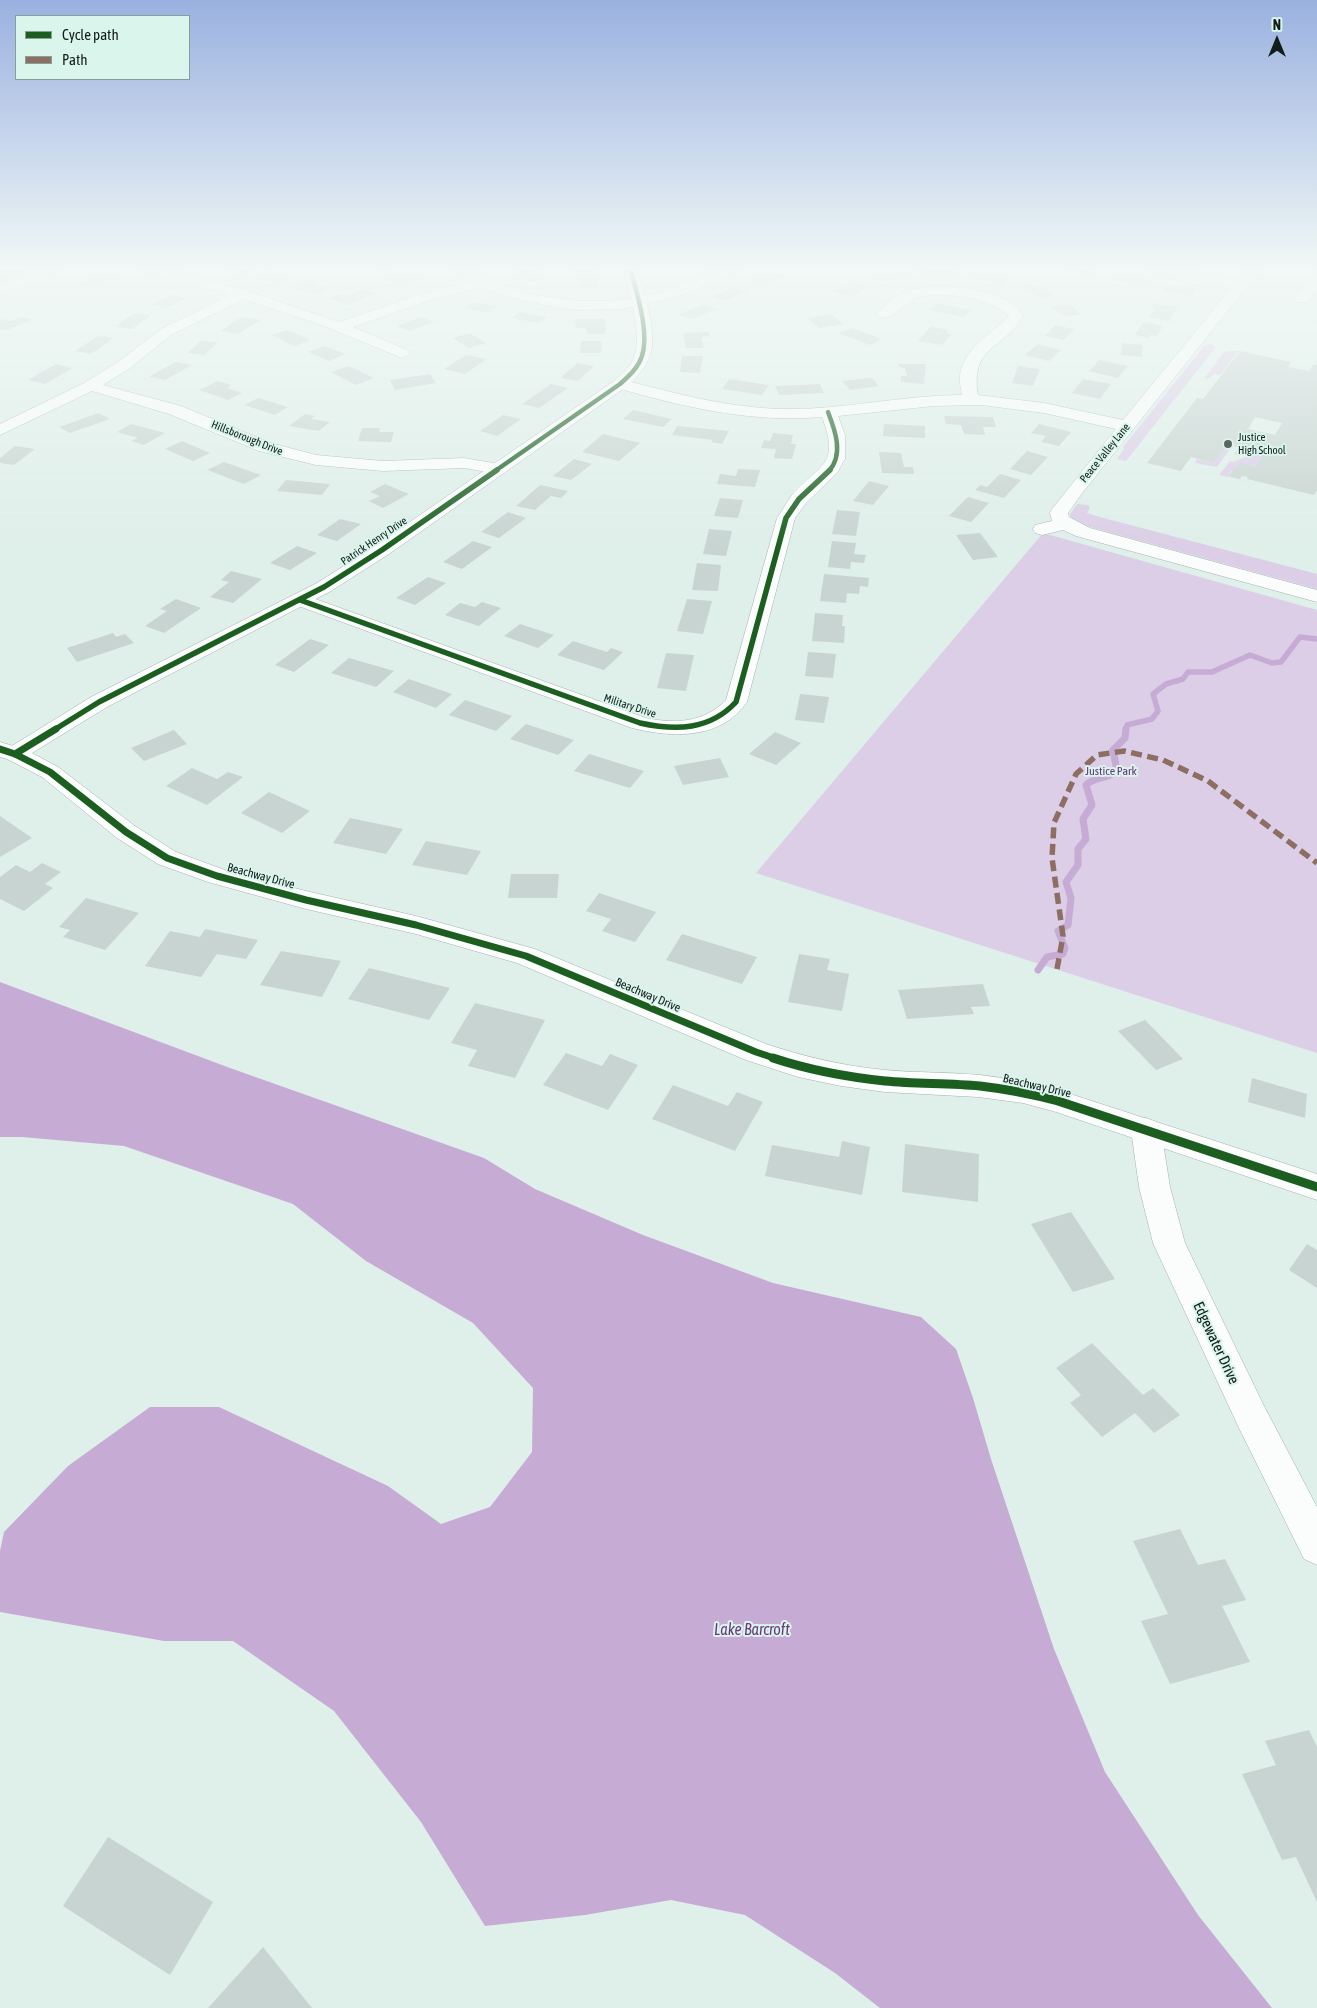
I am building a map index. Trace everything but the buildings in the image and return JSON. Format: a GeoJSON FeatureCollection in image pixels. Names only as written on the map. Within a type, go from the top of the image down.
{"type":"FeatureCollection","features":[{"type":"Feature","properties":{"kind":"street"},"geometry":{"type":"LineString","coordinates":[[0,430],[90,386],[129,361]]}},
{"type":"Feature","properties":{"kind":"street","name":"Patrick Henry Drive"},"geometry":{"type":"LineString","coordinates":[[8,751],[99,702],[300,600],[382,550],[620,384],[631,375],[639,361]]}},
{"type":"Feature","properties":{"kind":"street"},"geometry":{"type":"LineString","coordinates":[[971,400],[968,376],[974,361]]}},
{"type":"Feature","properties":{"kind":"street","name":"Peace Valley Lane"},"geometry":{"type":"LineString","coordinates":[[1065,524],[1060,519],[1059,514],[1181,361]]}},
{"type":"Feature","properties":{"kind":"street"},"geometry":{"type":"LineString","coordinates":[[620,384],[703,406],[733,411],[789,414],[971,400],[1048,407],[1127,426]]}},
{"type":"Feature","properties":{"kind":"street","name":"Hillsborough Drive"},"geometry":{"type":"LineString","coordinates":[[90,386],[175,410],[265,447],[316,460],[383,466],[464,463],[499,469]]}},
{"type":"Feature","properties":{"kind":"street","name":"Military Drive"},"geometry":{"type":"LineString","coordinates":[[300,600],[640,723],[655,727],[676,728],[708,723],[730,711],[736,702],[786,518],[799,499],[831,469],[836,458],[837,435],[828,412]]}},
{"type":"Feature","properties":{"kind":"street"},"geometry":{"type":"LineString","coordinates":[[1042,529],[1065,524],[1083,532],[1317,596]]}},
{"type":"Feature","properties":{"kind":"street","name":"Beachway Drive"},"geometry":{"type":"LineString","coordinates":[[8,751],[50,772],[126,832],[168,858],[217,876],[306,900],[416,925],[526,956],[756,1052],[798,1066],[841,1075],[885,1081],[978,1086],[1023,1092],[1058,1100],[1317,1187]]}},
{"type":"Feature","properties":{"kind":"street","name":"Edgewater Drive"},"geometry":{"type":"LineString","coordinates":[[1146,1130],[1150,1172],[1169,1243],[1251,1416],[1317,1546]]}},
{"type":"Feature","properties":{"kind":"green space"},"geometry":{"type":"Polygon","coordinates":[[[1192,361],[1205,361],[1126,461],[1117,459],[1124,449],[1123,447],[1192,361]]]}},
{"type":"Feature","properties":{"kind":"green space"},"geometry":{"type":"Polygon","coordinates":[[[1218,361],[1231,361],[1220,375],[1214,374],[1210,378],[1204,379],[1218,361]]]}},
{"type":"Feature","properties":{"kind":"green space"},"geometry":{"type":"Polygon","coordinates":[[[1229,443],[1265,452],[1255,467],[1240,464],[1228,476],[1252,482],[1219,475],[1230,461],[1233,462],[1250,455],[1245,453],[1234,455],[1239,448],[1232,446],[1217,467],[1195,463],[1197,459],[1214,463],[1229,443]]]}},
{"type":"Feature","properties":{"kind":"green space"},"geometry":{"type":"Polygon","coordinates":[[[1077,504],[1088,505],[1090,508],[1087,513],[1100,517],[1317,574],[1317,589],[1079,524],[1071,518],[1070,514],[1077,504]]]}},
{"type":"Feature","properties":{"kind":"green space","name":"Justice Park"},"geometry":{"type":"Polygon","coordinates":[[[1043,533],[1317,610],[1317,1053],[756,873],[1043,533]]]}},
{"type":"Feature","properties":{"kind":"water","name":"Lake Barcroft"},"geometry":{"type":"Polygon","coordinates":[[[0,982],[230,1068],[484,1158],[535,1189],[643,1235],[773,1283],[921,1317],[956,1349],[1054,1649],[1105,1772],[1198,1915],[1272,2008],[880,2008],[835,1973],[745,1915],[671,1900],[585,1915],[485,1926],[421,1822],[334,1711],[233,1641],[164,1641],[0,1612],[0,1551],[4,1532],[68,1466],[150,1407],[219,1407],[388,1486],[441,1524],[490,1507],[532,1452],[533,1388],[473,1323],[366,1261],[293,1204],[124,1146],[22,1137],[0,1137],[0,982]]]}},
{"type":"Feature","properties":{"kind":"waterway"},"geometry":{"type":"LineString","coordinates":[[1126,730],[1127,725],[1152,719],[1158,711],[1153,694],[1166,684],[1183,679],[1188,672],[1212,672],[1250,655],[1272,663],[1281,662],[1300,637],[1317,639]]}},
{"type":"Feature","properties":{"kind":"waterway"},"geometry":{"type":"LineString","coordinates":[[1038,970],[1047,957],[1063,954],[1065,948],[1058,931],[1068,925],[1071,898],[1066,882],[1078,865],[1078,849],[1086,839],[1083,819],[1092,805],[1086,785],[1093,780],[1109,776],[1117,771],[1113,750],[1125,738],[1126,729]]}},
{"type":"Feature","properties":{"kind":"marked path"},"geometry":{"type":"LineString","coordinates":[[1057,969],[1063,936],[1052,858],[1054,823],[1076,774],[1097,755],[1124,751],[1163,760],[1208,781],[1317,863]]}},
{"type":"Feature","properties":{"kind":"cycle path"},"geometry":{"type":"LineString","coordinates":[[15,754],[99,702],[324,587],[382,550],[620,384],[640,361]]}},
{"type":"Feature","properties":{"kind":"cycle path"},"geometry":{"type":"LineString","coordinates":[[300,600],[640,723],[679,728],[704,724],[727,712],[736,702],[786,518],[799,499],[831,469],[836,459],[837,435],[828,412]]}},
{"type":"Feature","properties":{"kind":"cycle path"},"geometry":{"type":"LineString","coordinates":[[0,749],[15,754],[50,772],[126,832],[167,858],[217,876],[306,900],[416,925],[526,956],[756,1052],[798,1066],[841,1075],[885,1081],[978,1086],[1023,1092],[1058,1101],[1317,1187]]}},
{"type":"Feature","properties":{"kind":"place","name":"Justice High School"},"geometry":{"type":"Point","coordinates":[1228,444]}}]}
